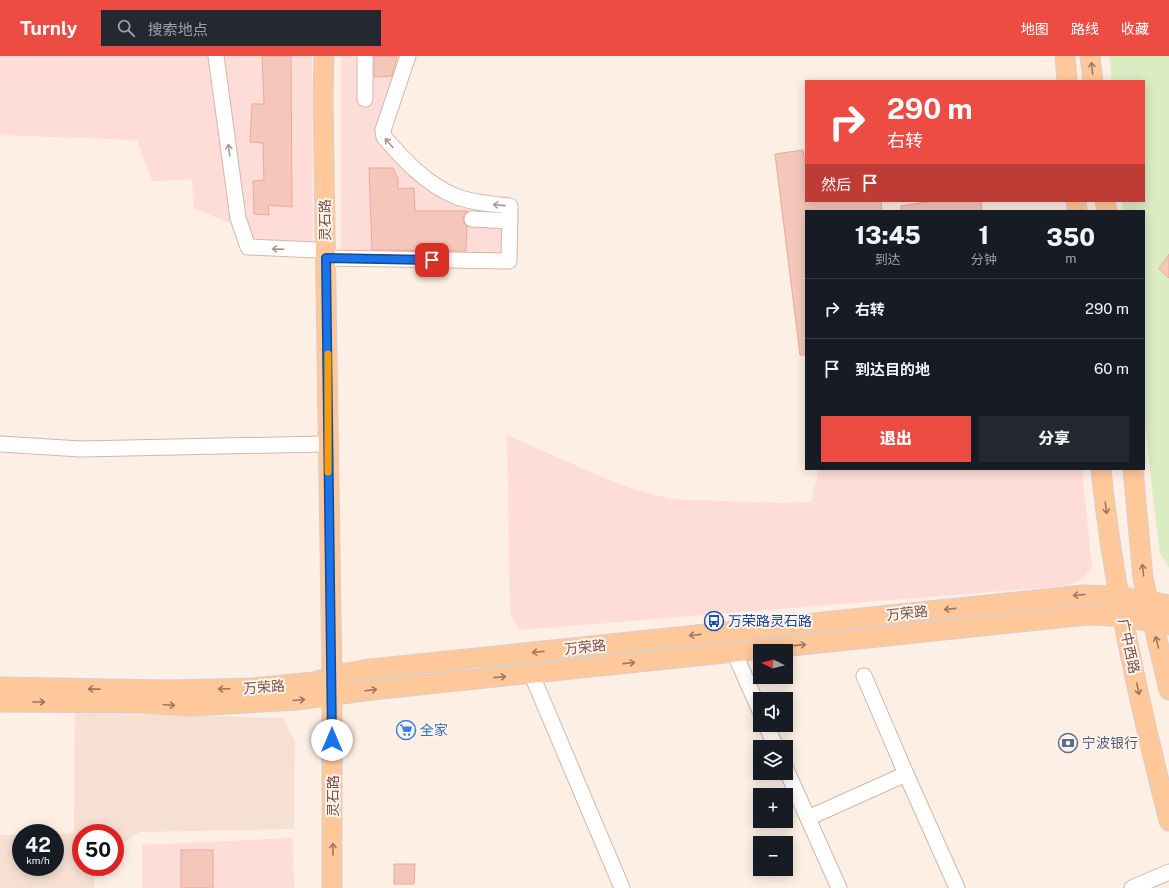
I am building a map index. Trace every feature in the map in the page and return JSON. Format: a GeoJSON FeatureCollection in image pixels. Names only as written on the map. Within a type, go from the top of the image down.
{"type":"FeatureCollection","features":[{"type":"Feature","properties":{"kind":"main road","name":"灵石路"},"geometry":{"type":"LineString","coordinates":[[315,56],[322,254],[327,688],[320,888]]}},
{"type":"Feature","properties":{"kind":"main road","name":"灵石路"},"geometry":{"type":"LineString","coordinates":[[324,56],[321,444],[332,888]]}},
{"type":"Feature","properties":{"kind":"main road"},"geometry":{"type":"LineString","coordinates":[[1065,56],[1067,80]]}},
{"type":"Feature","properties":{"kind":"main road"},"geometry":{"type":"LineString","coordinates":[[1090,56],[1093,80]]}},
{"type":"Feature","properties":{"kind":"main road","name":"广中西路"},"geometry":{"type":"LineString","coordinates":[[1101,470],[1118,596],[1151,752],[1169,821]]}},
{"type":"Feature","properties":{"kind":"main road","name":"广中西路"},"geometry":{"type":"LineString","coordinates":[[1133,470],[1143,578],[1148,601],[1161,623],[1169,690]]}},
{"type":"Feature","properties":{"kind":"main road","name":"万荣路"},"geometry":{"type":"LineString","coordinates":[[0,702],[139,702],[174,705],[211,705],[327,688],[378,668],[1076,595],[1101,594],[1169,604]]}},
{"type":"Feature","properties":{"kind":"main road","name":"万荣路"},"geometry":{"type":"LineString","coordinates":[[0,687],[211,690],[297,684],[327,688],[372,690],[1087,615],[1123,617],[1161,623]]}},
{"type":"Feature","properties":{"kind":"street"},"geometry":{"type":"LineString","coordinates":[[216,56],[238,218],[248,248],[322,254],[508,261],[510,206],[480,202],[456,196],[434,184],[415,170],[384,137],[383,130],[408,56]]}},
{"type":"Feature","properties":{"kind":"street"},"geometry":{"type":"LineString","coordinates":[[365,56],[365,99]]}},
{"type":"Feature","properties":{"kind":"street"},"geometry":{"type":"LineString","coordinates":[[472,220],[510,220]]}},
{"type":"Feature","properties":{"kind":"street"},"geometry":{"type":"LineString","coordinates":[[0,444],[81,449],[321,444]]}},
{"type":"Feature","properties":{"kind":"street"},"geometry":{"type":"LineString","coordinates":[[734,652],[753,695]]}},
{"type":"Feature","properties":{"kind":"street"},"geometry":{"type":"LineString","coordinates":[[531,673],[622,888]]}},
{"type":"Feature","properties":{"kind":"street"},"geometry":{"type":"LineString","coordinates":[[864,676],[957,888]]}},
{"type":"Feature","properties":{"kind":"street"},"geometry":{"type":"LineString","coordinates":[[808,818],[906,774]]}},
{"type":"Feature","properties":{"kind":"street"},"geometry":{"type":"LineString","coordinates":[[791,780],[839,888]]}},
{"type":"Feature","properties":{"kind":"street"},"geometry":{"type":"LineString","coordinates":[[1132,888],[1169,872]]}},
{"type":"Feature","properties":{"kind":"shaded area"},"geometry":{"type":"Polygon","coordinates":[[[0,56],[312,56],[313,254],[245,252],[234,225],[194,208],[192,180],[152,181],[137,140],[0,135],[0,56]]]}},
{"type":"Feature","properties":{"kind":"shaded area"},"geometry":{"type":"Polygon","coordinates":[[[341,56],[413,56],[386,133],[421,171],[456,192],[513,204],[512,259],[341,253],[341,56]]]}},
{"type":"Feature","properties":{"kind":"shaded area"},"geometry":{"type":"Polygon","coordinates":[[[507,435],[633,489],[670,499],[777,503],[811,502],[819,470],[1082,470],[1092,568],[1082,580],[1065,586],[520,630],[510,614],[507,435]]]}},
{"type":"Feature","properties":{"kind":"shaded area"},"geometry":{"type":"Polygon","coordinates":[[[75,713],[283,718],[295,741],[294,829],[140,832],[124,842],[124,824],[74,824],[75,713]]]}},
{"type":"Feature","properties":{"kind":"shaded area"},"geometry":{"type":"Polygon","coordinates":[[[72,833],[72,876],[94,876],[94,888],[0,888],[0,835],[12,835],[12,876],[64,876],[64,834],[72,833]]]}},
{"type":"Feature","properties":{"kind":"shaded area"},"geometry":{"type":"Polygon","coordinates":[[[293,838],[294,888],[142,888],[142,845],[293,838]]]}},
{"type":"Feature","properties":{"kind":"green space"},"geometry":{"type":"Polygon","coordinates":[[[1109,56],[1169,56],[1169,568],[1160,553],[1145,423],[1145,210],[1123,210],[1122,202],[1145,202],[1145,80],[1112,80],[1109,56]]]}},
{"type":"Feature","properties":{"kind":"building"},"geometry":{"type":"Polygon","coordinates":[[[262,56],[291,56],[292,207],[268,205],[269,215],[254,214],[253,181],[264,180],[263,143],[250,142],[252,104],[264,104],[262,56]]]}},
{"type":"Feature","properties":{"kind":"building"},"geometry":{"type":"Polygon","coordinates":[[[374,56],[397,56],[392,76],[374,77],[374,56]]]}},
{"type":"Feature","properties":{"kind":"building"},"geometry":{"type":"Polygon","coordinates":[[[803,150],[805,163],[805,202],[881,202],[882,210],[805,210],[805,355],[800,355],[775,154],[803,150]]]}},
{"type":"Feature","properties":{"kind":"building"},"geometry":{"type":"Polygon","coordinates":[[[369,168],[393,168],[398,179],[398,189],[414,188],[415,211],[468,211],[464,214],[463,219],[467,226],[466,251],[372,250],[369,168]]]}},
{"type":"Feature","properties":{"kind":"building"},"geometry":{"type":"Polygon","coordinates":[[[927,202],[981,202],[982,210],[901,210],[901,206],[927,202]]]}},
{"type":"Feature","properties":{"kind":"building"},"geometry":{"type":"Polygon","coordinates":[[[1169,254],[1169,278],[1159,269],[1169,254]]]}},
{"type":"Feature","properties":{"kind":"building"},"geometry":{"type":"Polygon","coordinates":[[[181,850],[213,850],[213,888],[181,888],[181,850]]]}},
{"type":"Feature","properties":{"kind":"building"},"geometry":{"type":"Polygon","coordinates":[[[394,864],[415,864],[414,884],[394,884],[394,864]]]}},
{"type":"Feature","properties":{"kind":"slow traffic"},"geometry":{"type":"LineString","coordinates":[[328,354],[328,472]]}},
{"type":"Feature","properties":{"kind":"place","name":"万荣路灵石路"},"geometry":{"type":"Point","coordinates":[714,621]}},
{"type":"Feature","properties":{"kind":"place","name":"全家"},"geometry":{"type":"Point","coordinates":[406,730]}},
{"type":"Feature","properties":{"kind":"place","name":"宁波银行"},"geometry":{"type":"Point","coordinates":[1068,743]}},
{"type":"Feature","properties":{"kind":"route"},"geometry":{"type":"LineString","coordinates":[[332,740],[326,258],[432,260]]}}]}
